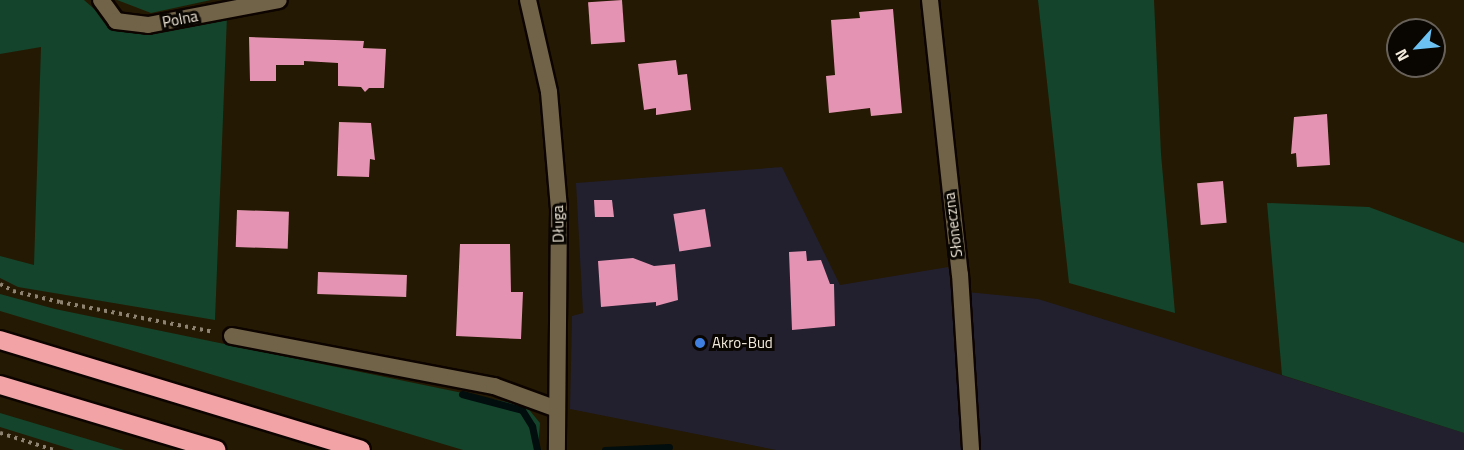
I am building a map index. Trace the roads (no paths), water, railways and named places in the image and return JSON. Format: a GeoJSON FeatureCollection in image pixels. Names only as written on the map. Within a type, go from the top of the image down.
{"type":"FeatureCollection","features":[{"type":"Feature","properties":{"kind":"highway"},"geometry":{"type":"LineString","coordinates":[[0,340],[361,450]]}},
{"type":"Feature","properties":{"kind":"highway"},"geometry":{"type":"LineString","coordinates":[[0,385],[216,450]]}},
{"type":"Feature","properties":{"kind":"street","name":"Polna"},"geometry":{"type":"LineString","coordinates":[[101,0],[116,21],[148,25],[279,0]]}},
{"type":"Feature","properties":{"kind":"street","name":"Długa"},"geometry":{"type":"LineString","coordinates":[[528,0],[549,92],[559,209],[557,450]]}},
{"type":"Feature","properties":{"kind":"street","name":"Słoneczna"},"geometry":{"type":"LineString","coordinates":[[930,0],[960,274],[971,450]]}},
{"type":"Feature","properties":{"kind":"street"},"geometry":{"type":"LineString","coordinates":[[232,336],[495,386],[557,409]]}},
{"type":"Feature","properties":{"kind":"waterway"},"geometry":{"type":"LineString","coordinates":[[462,394],[522,410],[532,426],[537,450]]}},
{"type":"Feature","properties":{"kind":"waterway"},"geometry":{"type":"LineString","coordinates":[[605,450],[669,447]]}},
{"type":"Feature","properties":{"kind":"place","name":"Akro-Bud"},"geometry":{"type":"Point","coordinates":[700,343]}}]}
